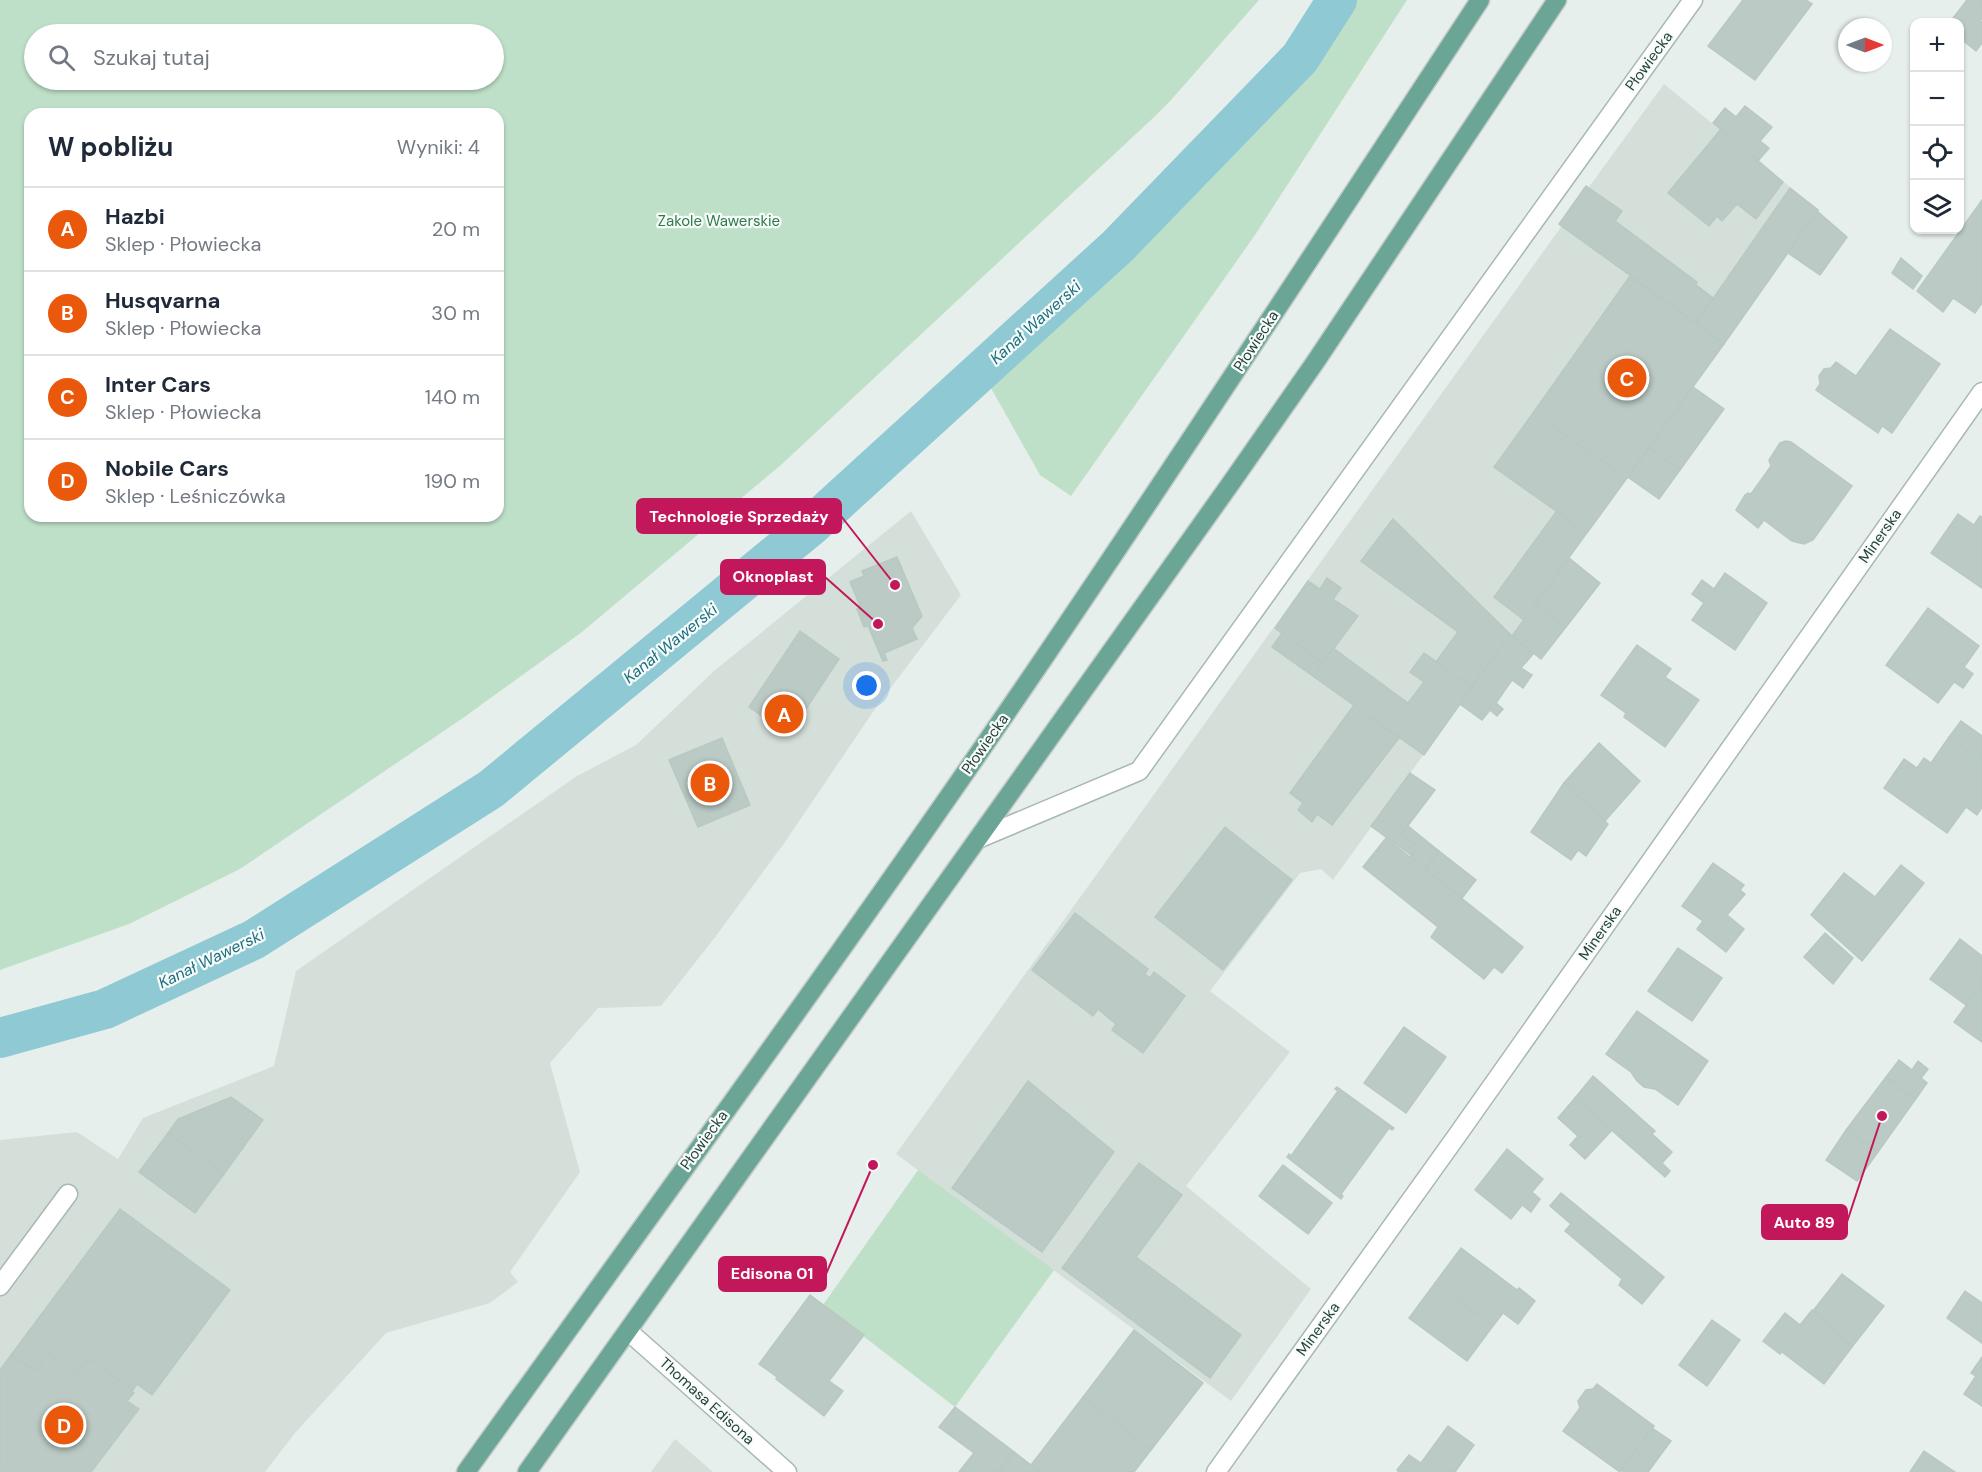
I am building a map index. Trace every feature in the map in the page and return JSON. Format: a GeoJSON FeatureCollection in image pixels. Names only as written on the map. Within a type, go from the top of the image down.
{"type":"FeatureCollection","features":[{"type":"Feature","properties":{"kind":"main road","name":"Płowiecka"},"geometry":{"type":"LineString","coordinates":[[466,1472],[814,986],[1026,684],[1168,474],[1480,0]]}},
{"type":"Feature","properties":{"kind":"main road"},"geometry":{"type":"LineString","coordinates":[[527,1472],[1316,361],[1557,0]]}},
{"type":"Feature","properties":{"kind":"street","name":"Płowiecka"},"geometry":{"type":"LineString","coordinates":[[980,837],[1139,771],[1693,0]]}},
{"type":"Feature","properties":{"kind":"street","name":"Minerska"},"geometry":{"type":"LineString","coordinates":[[1216,1472],[1456,1137],[1982,392]]}},
{"type":"Feature","properties":{"kind":"street"},"geometry":{"type":"LineString","coordinates":[[0,1286],[68,1194]]}},
{"type":"Feature","properties":{"kind":"street","name":"Thomasa Edisona"},"geometry":{"type":"LineString","coordinates":[[628,1330],[787,1472]]}},
{"type":"Feature","properties":{"kind":"shaded area"},"geometry":{"type":"Polygon","coordinates":[[[1664,84],[1818,210],[1627,478],[1333,880],[1321,869],[1300,873],[1210,991],[1290,1052],[1186,1186],[1311,1289],[1231,1401],[896,1154],[1561,227],[1559,224],[1586,186],[1589,187],[1664,84]]]}},
{"type":"Feature","properties":{"kind":"shaded area"},"geometry":{"type":"Polygon","coordinates":[[[911,511],[961,595],[877,706],[785,842],[661,1006],[598,1008],[550,1063],[580,1172],[510,1272],[518,1282],[490,1303],[386,1333],[295,1433],[265,1472],[0,1472],[0,1140],[77,1132],[118,1159],[143,1118],[274,1066],[296,971],[577,776],[636,745],[714,671],[911,511]]]}},
{"type":"Feature","properties":{"kind":"shaded area"},"geometry":{"type":"Polygon","coordinates":[[[675,1439],[713,1472],[651,1472],[675,1439]]]}},
{"type":"Feature","properties":{"kind":"green space","name":"Zakole Wawerskie"},"geometry":{"type":"Polygon","coordinates":[[[0,0],[1259,0],[1152,119],[782,464],[582,632],[463,718],[240,869],[129,924],[0,970],[0,0]]]}},
{"type":"Feature","properties":{"kind":"green space"},"geometry":{"type":"Polygon","coordinates":[[[1349,0],[1407,0],[1255,235],[1071,496],[1040,475],[987,381],[1312,58],[1349,0]]]}},
{"type":"Feature","properties":{"kind":"green space"},"geometry":{"type":"Polygon","coordinates":[[[918,1170],[1054,1270],[955,1407],[823,1305],[918,1170]]]}},
{"type":"Feature","properties":{"kind":"building"},"geometry":{"type":"Polygon","coordinates":[[[1743,0],[1806,0],[1812,4],[1755,80],[1708,46],[1743,0]]]}},
{"type":"Feature","properties":{"kind":"building"},"geometry":{"type":"Polygon","coordinates":[[[1967,0],[1982,0],[1980,21],[1982,22],[1982,43],[1976,51],[1964,41],[1964,18],[1953,18],[1967,0]]]}},
{"type":"Feature","properties":{"kind":"building"},"geometry":{"type":"Polygon","coordinates":[[[1745,106],[1772,127],[1760,141],[1769,148],[1758,161],[1713,123],[1725,108],[1736,117],[1745,106]]]}},
{"type":"Feature","properties":{"kind":"building"},"geometry":{"type":"Polygon","coordinates":[[[1721,129],[1783,182],[1756,219],[1737,204],[1722,221],[1717,216],[1709,226],[1668,193],[1721,129]]]}},
{"type":"Feature","properties":{"kind":"building"},"geometry":{"type":"Polygon","coordinates":[[[1586,186],[1622,211],[1615,221],[1697,282],[1696,285],[1713,298],[1696,323],[1559,224],[1586,186]]]}},
{"type":"Feature","properties":{"kind":"building"},"geometry":{"type":"Polygon","coordinates":[[[1790,188],[1818,210],[1724,344],[1696,323],[1790,188]]]}},
{"type":"Feature","properties":{"kind":"building"},"geometry":{"type":"Polygon","coordinates":[[[1982,200],[1982,303],[1975,313],[1953,298],[1943,312],[1917,291],[1958,234],[1964,234],[1964,225],[1982,200]]]}},
{"type":"Feature","properties":{"kind":"building"},"geometry":{"type":"Polygon","coordinates":[[[1817,211],[1847,237],[1820,275],[1788,253],[1817,211]]]}},
{"type":"Feature","properties":{"kind":"building"},"geometry":{"type":"Polygon","coordinates":[[[1901,258],[1922,276],[1913,289],[1892,273],[1901,258]]]}},
{"type":"Feature","properties":{"kind":"building"},"geometry":{"type":"Polygon","coordinates":[[[1630,276],[1724,344],[1627,478],[1533,413],[1630,276]]]}},
{"type":"Feature","properties":{"kind":"building"},"geometry":{"type":"Polygon","coordinates":[[[1890,329],[1940,364],[1892,433],[1882,426],[1878,433],[1816,390],[1820,384],[1819,376],[1824,369],[1831,368],[1836,362],[1856,376],[1890,329]]]}},
{"type":"Feature","properties":{"kind":"building"},"geometry":{"type":"Polygon","coordinates":[[[1693,387],[1724,409],[1680,470],[1649,448],[1693,387]]]}},
{"type":"Feature","properties":{"kind":"building"},"geometry":{"type":"Polygon","coordinates":[[[1533,413],[1627,478],[1587,533],[1494,467],[1533,413]]]}},
{"type":"Feature","properties":{"kind":"building"},"geometry":{"type":"Polygon","coordinates":[[[1791,442],[1852,486],[1813,540],[1804,544],[1792,541],[1764,520],[1758,528],[1736,510],[1745,495],[1751,494],[1771,466],[1769,460],[1780,443],[1791,442]]]}},
{"type":"Feature","properties":{"kind":"building"},"geometry":{"type":"Polygon","coordinates":[[[1649,448],[1680,470],[1659,499],[1628,477],[1649,448]]]}},
{"type":"Feature","properties":{"kind":"building"},"geometry":{"type":"Polygon","coordinates":[[[1556,512],[1586,534],[1524,620],[1494,597],[1556,512]]]}},
{"type":"Feature","properties":{"kind":"building"},"geometry":{"type":"Polygon","coordinates":[[[1958,514],[1974,525],[1980,516],[1982,517],[1982,588],[1931,553],[1958,514]]]}},
{"type":"Feature","properties":{"kind":"building"},"geometry":{"type":"Polygon","coordinates":[[[1393,519],[1510,634],[1472,687],[1436,662],[1458,632],[1361,561],[1393,519]]]}},
{"type":"Feature","properties":{"kind":"building"},"geometry":{"type":"Polygon","coordinates":[[[897,557],[922,616],[912,628],[917,639],[884,653],[887,660],[883,661],[868,626],[864,627],[857,609],[861,608],[850,582],[864,576],[862,571],[897,557]]]}},
{"type":"Feature","properties":{"kind":"building"},"geometry":{"type":"Polygon","coordinates":[[[1569,558],[1600,583],[1566,627],[1535,604],[1569,558]]]}},
{"type":"Feature","properties":{"kind":"building"},"geometry":{"type":"Polygon","coordinates":[[[1725,573],[1767,603],[1735,650],[1692,620],[1704,603],[1692,594],[1702,580],[1714,589],[1725,573]]]}},
{"type":"Feature","properties":{"kind":"building"},"geometry":{"type":"Polygon","coordinates":[[[1327,578],[1341,588],[1333,599],[1358,616],[1323,663],[1275,628],[1308,581],[1320,589],[1327,578]]]}},
{"type":"Feature","properties":{"kind":"building"},"geometry":{"type":"Polygon","coordinates":[[[1535,604],[1566,627],[1541,659],[1512,636],[1535,604]]]}},
{"type":"Feature","properties":{"kind":"building"},"geometry":{"type":"Polygon","coordinates":[[[1928,608],[1979,646],[1964,667],[1973,674],[1963,688],[1954,682],[1938,703],[1886,665],[1928,608]]]}},
{"type":"Feature","properties":{"kind":"building"},"geometry":{"type":"Polygon","coordinates":[[[800,631],[839,659],[798,721],[796,719],[787,733],[749,707],[800,631]]]}},
{"type":"Feature","properties":{"kind":"building"},"geometry":{"type":"Polygon","coordinates":[[[1282,633],[1323,663],[1313,676],[1272,647],[1282,633]]]}},
{"type":"Feature","properties":{"kind":"building"},"geometry":{"type":"Polygon","coordinates":[[[1510,634],[1533,654],[1521,668],[1532,675],[1523,688],[1512,680],[1496,703],[1503,709],[1497,716],[1490,710],[1482,720],[1460,704],[1510,634]]]}},
{"type":"Feature","properties":{"kind":"building"},"geometry":{"type":"Polygon","coordinates":[[[1637,645],[1671,669],[1665,677],[1699,700],[1665,747],[1624,717],[1626,713],[1601,695],[1637,645]]]}},
{"type":"Feature","properties":{"kind":"building"},"geometry":{"type":"Polygon","coordinates":[[[1333,648],[1408,703],[1424,682],[1410,672],[1424,653],[1472,687],[1424,755],[1313,676],[1333,648]]]}},
{"type":"Feature","properties":{"kind":"building"},"geometry":{"type":"Polygon","coordinates":[[[1354,705],[1399,738],[1332,825],[1317,814],[1312,822],[1298,810],[1303,803],[1290,793],[1354,705]]]}},
{"type":"Feature","properties":{"kind":"building"},"geometry":{"type":"Polygon","coordinates":[[[1961,721],[1982,736],[1982,760],[1949,737],[1961,721]]]}},
{"type":"Feature","properties":{"kind":"building"},"geometry":{"type":"Polygon","coordinates":[[[1949,737],[1982,760],[1982,807],[1977,815],[1966,807],[1947,833],[1884,788],[1904,759],[1917,768],[1924,758],[1931,763],[1949,737]]]}},
{"type":"Feature","properties":{"kind":"building"},"geometry":{"type":"Polygon","coordinates":[[[722,738],[750,805],[698,827],[669,760],[722,738]]]}},
{"type":"Feature","properties":{"kind":"building"},"geometry":{"type":"Polygon","coordinates":[[[1599,743],[1640,781],[1605,821],[1564,783],[1599,743]]]}},
{"type":"Feature","properties":{"kind":"building"},"geometry":{"type":"Polygon","coordinates":[[[1410,773],[1435,790],[1400,836],[1405,839],[1406,837],[1418,847],[1411,855],[1371,826],[1410,773]]]}},
{"type":"Feature","properties":{"kind":"building"},"geometry":{"type":"Polygon","coordinates":[[[1564,783],[1608,824],[1586,856],[1578,850],[1571,860],[1531,832],[1564,783]]]}},
{"type":"Feature","properties":{"kind":"building"},"geometry":{"type":"Polygon","coordinates":[[[1408,826],[1439,851],[1425,869],[1410,857],[1418,847],[1406,837],[1405,839],[1400,836],[1408,826]]]}},
{"type":"Feature","properties":{"kind":"building"},"geometry":{"type":"Polygon","coordinates":[[[1225,827],[1292,880],[1223,970],[1155,917],[1225,827]]]}},
{"type":"Feature","properties":{"kind":"building"},"geometry":{"type":"Polygon","coordinates":[[[1386,838],[1523,947],[1502,973],[1494,967],[1484,979],[1431,937],[1438,927],[1363,867],[1386,838]]]}},
{"type":"Feature","properties":{"kind":"building"},"geometry":{"type":"Polygon","coordinates":[[[1439,851],[1476,880],[1462,898],[1425,869],[1439,851]]]}},
{"type":"Feature","properties":{"kind":"building"},"geometry":{"type":"Polygon","coordinates":[[[1713,863],[1744,885],[1740,890],[1745,894],[1727,915],[1744,929],[1726,952],[1697,929],[1703,921],[1682,906],[1713,863]]]}},
{"type":"Feature","properties":{"kind":"building"},"geometry":{"type":"Polygon","coordinates":[[[1901,865],[1924,883],[1862,961],[1811,915],[1844,873],[1875,897],[1901,865]]]}},
{"type":"Feature","properties":{"kind":"building"},"geometry":{"type":"Polygon","coordinates":[[[1075,913],[1148,969],[1145,974],[1150,978],[1154,972],[1185,996],[1143,1053],[1112,1030],[1116,1024],[1098,1009],[1093,1016],[1032,970],[1075,913]]]}},
{"type":"Feature","properties":{"kind":"building"},"geometry":{"type":"Polygon","coordinates":[[[1825,933],[1853,958],[1833,984],[1804,957],[1825,933]]]}},
{"type":"Feature","properties":{"kind":"building"},"geometry":{"type":"Polygon","coordinates":[[[1960,939],[1982,956],[1982,982],[1966,1005],[1930,979],[1960,939]]]}},
{"type":"Feature","properties":{"kind":"building"},"geometry":{"type":"Polygon","coordinates":[[[1678,948],[1722,978],[1692,1021],[1648,991],[1678,948]]]}},
{"type":"Feature","properties":{"kind":"building"},"geometry":{"type":"Polygon","coordinates":[[[1982,984],[1982,1042],[1954,1022],[1982,984]]]}},
{"type":"Feature","properties":{"kind":"building"},"geometry":{"type":"Polygon","coordinates":[[[1637,1011],[1708,1061],[1678,1105],[1655,1089],[1644,1087],[1631,1072],[1606,1054],[1637,1011]]]}},
{"type":"Feature","properties":{"kind":"building"},"geometry":{"type":"Polygon","coordinates":[[[1404,1027],[1446,1057],[1406,1113],[1364,1083],[1404,1027]]]}},
{"type":"Feature","properties":{"kind":"building"},"geometry":{"type":"Polygon","coordinates":[[[1899,1060],[1912,1070],[1918,1061],[1928,1069],[1921,1078],[1927,1083],[1915,1100],[1886,1077],[1899,1060]]]}},
{"type":"Feature","properties":{"kind":"building"},"geometry":{"type":"Polygon","coordinates":[[[1593,1076],[1655,1131],[1652,1134],[1672,1152],[1662,1163],[1670,1171],[1665,1177],[1575,1098],[1593,1076]]]}},
{"type":"Feature","properties":{"kind":"building"},"geometry":{"type":"Polygon","coordinates":[[[1886,1077],[1915,1100],[1878,1152],[1846,1130],[1886,1077]]]}},
{"type":"Feature","properties":{"kind":"building"},"geometry":{"type":"Polygon","coordinates":[[[1028,1081],[1114,1152],[1042,1252],[952,1188],[1028,1081]]]}},
{"type":"Feature","properties":{"kind":"building"},"geometry":{"type":"Polygon","coordinates":[[[1337,1087],[1394,1128],[1392,1130],[1389,1128],[1341,1194],[1343,1196],[1341,1199],[1287,1157],[1289,1154],[1291,1156],[1338,1091],[1335,1089],[1337,1087]]]}},
{"type":"Feature","properties":{"kind":"building"},"geometry":{"type":"Polygon","coordinates":[[[231,1097],[263,1120],[224,1174],[168,1133],[178,1119],[231,1097]]]}},
{"type":"Feature","properties":{"kind":"building"},"geometry":{"type":"Polygon","coordinates":[[[1575,1098],[1612,1130],[1585,1159],[1570,1145],[1578,1136],[1558,1118],[1575,1098]]]}},
{"type":"Feature","properties":{"kind":"building"},"geometry":{"type":"Polygon","coordinates":[[[1846,1130],[1878,1152],[1857,1181],[1826,1160],[1846,1130]]]}},
{"type":"Feature","properties":{"kind":"building"},"geometry":{"type":"Polygon","coordinates":[[[168,1133],[224,1174],[195,1213],[139,1172],[168,1133]]]}},
{"type":"Feature","properties":{"kind":"building"},"geometry":{"type":"Polygon","coordinates":[[[1507,1149],[1543,1179],[1532,1192],[1540,1199],[1531,1212],[1522,1205],[1511,1219],[1475,1190],[1507,1149]]]}},
{"type":"Feature","properties":{"kind":"building"},"geometry":{"type":"Polygon","coordinates":[[[1139,1163],[1182,1195],[1136,1257],[1241,1335],[1210,1378],[1062,1268],[1139,1163]]]}},
{"type":"Feature","properties":{"kind":"building"},"geometry":{"type":"Polygon","coordinates":[[[1283,1165],[1332,1203],[1308,1234],[1259,1196],[1283,1165]]]}},
{"type":"Feature","properties":{"kind":"building"},"geometry":{"type":"Polygon","coordinates":[[[1561,1193],[1664,1277],[1642,1304],[1619,1285],[1622,1279],[1565,1231],[1571,1224],[1550,1206],[1561,1193]]]}},
{"type":"Feature","properties":{"kind":"building"},"geometry":{"type":"Polygon","coordinates":[[[120,1209],[230,1290],[152,1395],[137,1384],[133,1390],[88,1359],[78,1373],[49,1353],[36,1371],[11,1355],[120,1209]]]}},
{"type":"Feature","properties":{"kind":"building"},"geometry":{"type":"Polygon","coordinates":[[[1461,1248],[1535,1301],[1518,1324],[1503,1313],[1493,1326],[1435,1283],[1461,1248]]]}},
{"type":"Feature","properties":{"kind":"building"},"geometry":{"type":"Polygon","coordinates":[[[1842,1274],[1884,1306],[1852,1347],[1813,1311],[1842,1274]]]}},
{"type":"Feature","properties":{"kind":"building"},"geometry":{"type":"Polygon","coordinates":[[[1435,1283],[1493,1326],[1467,1361],[1409,1318],[1435,1283]]]}},
{"type":"Feature","properties":{"kind":"building"},"geometry":{"type":"Polygon","coordinates":[[[1965,1291],[1982,1303],[1982,1343],[1947,1318],[1965,1291]]]}},
{"type":"Feature","properties":{"kind":"building"},"geometry":{"type":"Polygon","coordinates":[[[810,1295],[864,1335],[829,1381],[843,1391],[824,1416],[759,1364],[810,1295]]]}},
{"type":"Feature","properties":{"kind":"building"},"geometry":{"type":"Polygon","coordinates":[[[1812,1310],[1852,1347],[1824,1384],[1782,1352],[1780,1354],[1763,1341],[1785,1313],[1800,1325],[1812,1310]]]}},
{"type":"Feature","properties":{"kind":"building"},"geometry":{"type":"Polygon","coordinates":[[[1712,1320],[1740,1340],[1707,1386],[1679,1365],[1712,1320]]]}},
{"type":"Feature","properties":{"kind":"building"},"geometry":{"type":"Polygon","coordinates":[[[1134,1330],[1203,1383],[1151,1450],[1083,1397],[1134,1330]]]}},
{"type":"Feature","properties":{"kind":"building"},"geometry":{"type":"Polygon","coordinates":[[[49,1353],[78,1373],[88,1359],[133,1390],[131,1391],[134,1393],[127,1401],[139,1409],[91,1472],[0,1472],[0,1370],[11,1355],[36,1371],[49,1353]]]}},
{"type":"Feature","properties":{"kind":"building"},"geometry":{"type":"Polygon","coordinates":[[[1982,1357],[1982,1406],[1964,1394],[1976,1376],[1971,1373],[1982,1357]]]}},
{"type":"Feature","properties":{"kind":"building"},"geometry":{"type":"Polygon","coordinates":[[[1597,1384],[1654,1426],[1620,1472],[1563,1431],[1580,1408],[1578,1401],[1586,1390],[1593,1389],[1597,1384]]]}},
{"type":"Feature","properties":{"kind":"building"},"geometry":{"type":"Polygon","coordinates":[[[1083,1397],[1151,1450],[1134,1472],[1040,1472],[1031,1465],[1083,1397]]]}},
{"type":"Feature","properties":{"kind":"building"},"geometry":{"type":"Polygon","coordinates":[[[955,1407],[1014,1452],[999,1472],[959,1472],[974,1453],[939,1427],[955,1407]]]}},
{"type":"Feature","properties":{"kind":"building"},"geometry":{"type":"Polygon","coordinates":[[[1448,1426],[1474,1445],[1455,1472],[1399,1472],[1397,1470],[1409,1455],[1421,1463],[1448,1426]]]}},
{"type":"Feature","properties":{"kind":"building"},"geometry":{"type":"Polygon","coordinates":[[[1652,1428],[1671,1441],[1648,1472],[1621,1470],[1652,1428]]]}},
{"type":"Feature","properties":{"kind":"building"},"geometry":{"type":"Polygon","coordinates":[[[1924,1451],[1949,1468],[1955,1472],[1910,1472],[1924,1451]]]}},
{"type":"Feature","properties":{"kind":"building"},"geometry":{"type":"Polygon","coordinates":[[[1014,1452],[1031,1465],[1040,1472],[999,1472],[1014,1452]]]}},
{"type":"Feature","properties":{"kind":"waterway","name":"Kanał Wawerski"},"geometry":{"type":"LineString","coordinates":[[0,1038],[105,1009],[253,940],[491,789],[812,525],[1118,246],[1300,58],[1337,0]]}},
{"type":"Feature","properties":{"kind":"place","name":"Inter Cars"},"geometry":{"type":"Point","coordinates":[1627,378]}},
{"type":"Feature","properties":{"kind":"place","name":"Technologie Sprzedaży"},"geometry":{"type":"Point","coordinates":[895,585]}},
{"type":"Feature","properties":{"kind":"place","name":"Oknoplast"},"geometry":{"type":"Point","coordinates":[878,624]}},
{"type":"Feature","properties":{"kind":"place","name":"Hazbi"},"geometry":{"type":"Point","coordinates":[784,714]}},
{"type":"Feature","properties":{"kind":"place","name":"Husqvarna"},"geometry":{"type":"Point","coordinates":[710,783]}},
{"type":"Feature","properties":{"kind":"place","name":"Auto 89"},"geometry":{"type":"Point","coordinates":[1882,1116]}},
{"type":"Feature","properties":{"kind":"place","name":"Edisona 01"},"geometry":{"type":"Point","coordinates":[873,1165]}},
{"type":"Feature","properties":{"kind":"place","name":"Nobile Cars"},"geometry":{"type":"Point","coordinates":[64,1425]}}]}
